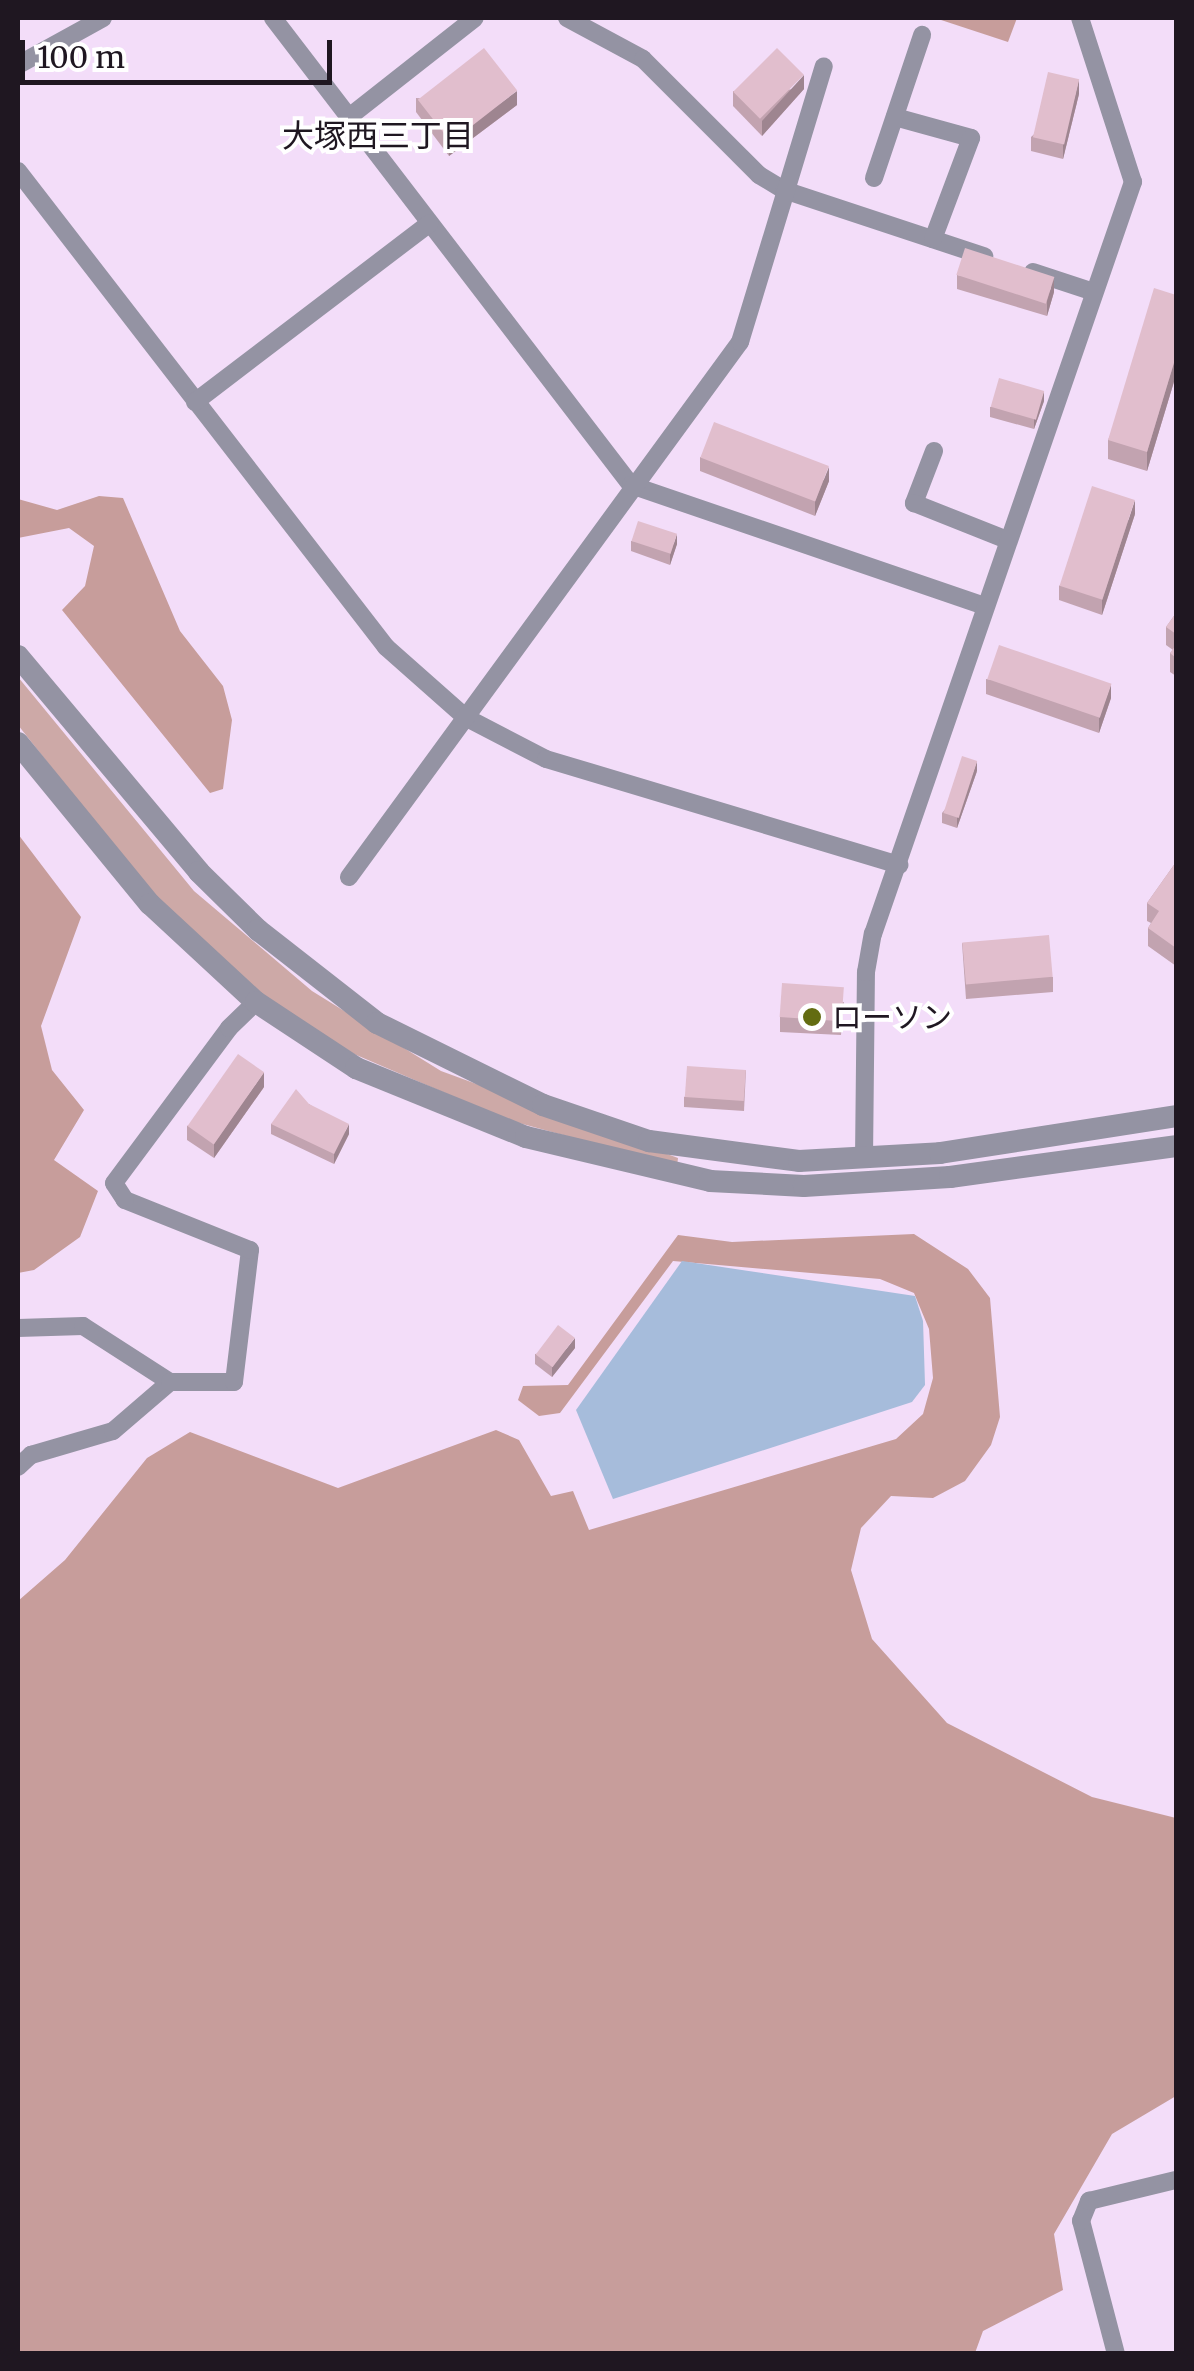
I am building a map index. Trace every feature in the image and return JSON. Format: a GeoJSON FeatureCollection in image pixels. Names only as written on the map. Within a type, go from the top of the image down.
{"type":"FeatureCollection","features":[{"type":"Feature","properties":{"kind":"street"},"geometry":{"type":"LineString","coordinates":[[18,66],[103,18]]}},
{"type":"Feature","properties":{"kind":"street"},"geometry":{"type":"LineString","coordinates":[[273,18],[631,485],[984,606]]}},
{"type":"Feature","properties":{"kind":"street"},"geometry":{"type":"LineString","coordinates":[[349,117],[475,18]]}},
{"type":"Feature","properties":{"kind":"street"},"geometry":{"type":"LineString","coordinates":[[567,18],[642,59],[759,175],[784,190],[1094,292]]}},
{"type":"Feature","properties":{"kind":"street"},"geometry":{"type":"LineString","coordinates":[[864,1160],[866,972],[984,606],[1133,182],[1080,18]]}},
{"type":"Feature","properties":{"kind":"street"},"geometry":{"type":"LineString","coordinates":[[874,178],[922,35]]}},
{"type":"Feature","properties":{"kind":"street"},"geometry":{"type":"LineString","coordinates":[[350,877],[631,485],[740,342],[824,66]]}},
{"type":"Feature","properties":{"kind":"street"},"geometry":{"type":"LineString","coordinates":[[895,116],[971,138],[933,239]]}},
{"type":"Feature","properties":{"kind":"street"},"geometry":{"type":"LineString","coordinates":[[18,171],[386,647],[465,718],[546,759],[899,865]]}},
{"type":"Feature","properties":{"kind":"street"},"geometry":{"type":"LineString","coordinates":[[195,402],[430,223]]}},
{"type":"Feature","properties":{"kind":"street"},"geometry":{"type":"LineString","coordinates":[[934,451],[914,502],[1007,540]]}},
{"type":"Feature","properties":{"kind":"street"},"geometry":{"type":"LineString","coordinates":[[18,656],[199,872],[258,930],[377,1024],[544,1104],[649,1140],[727,1156],[864,1160],[1176,1116]]}},
{"type":"Feature","properties":{"kind":"street"},"geometry":{"type":"LineString","coordinates":[[18,743],[150,904],[256,1002],[356,1068],[432,1103],[526,1137],[710,1180],[862,1184],[1176,1146]]}},
{"type":"Feature","properties":{"kind":"street"},"geometry":{"type":"LineString","coordinates":[[18,1328],[83,1326],[170,1382],[234,1382],[250,1250],[124,1200],[114,1183],[229,1028],[256,1002]]}},
{"type":"Feature","properties":{"kind":"street"},"geometry":{"type":"LineString","coordinates":[[18,1467],[31,1454],[114,1431],[170,1382]]}},
{"type":"Feature","properties":{"kind":"street"},"geometry":{"type":"LineString","coordinates":[[1116,2354],[1082,2221],[1089,2201],[1176,2180]]}},
{"type":"Feature","properties":{"kind":"shaded area"},"geometry":{"type":"Polygon","coordinates":[[[935,18],[1017,18],[1008,42],[935,18]]]}},
{"type":"Feature","properties":{"kind":"shaded area"},"geometry":{"type":"Polygon","coordinates":[[[99,496],[123,498],[180,631],[223,686],[232,720],[223,789],[210,793],[62,610],[85,586],[94,546],[69,528],[18,538],[18,499],[57,510],[99,496]]]}},
{"type":"Feature","properties":{"kind":"shaded area"},"geometry":{"type":"Polygon","coordinates":[[[18,677],[194,891],[312,991],[441,1071],[678,1158],[677,1166],[508,1120],[354,1054],[284,1011],[207,950],[149,891],[18,725],[18,677]]]}},
{"type":"Feature","properties":{"kind":"shaded area"},"geometry":{"type":"Polygon","coordinates":[[[18,834],[81,917],[41,1026],[52,1070],[84,1110],[54,1160],[98,1191],[80,1237],[34,1270],[18,1273],[18,834]]]}},
{"type":"Feature","properties":{"kind":"shaded area"},"geometry":{"type":"Polygon","coordinates":[[[914,1234],[968,1269],[990,1298],[1000,1417],[991,1445],[965,1481],[933,1498],[891,1496],[861,1528],[851,1570],[872,1639],[947,1723],[1092,1797],[1176,1818],[1176,2096],[1112,2134],[1054,2234],[1063,2290],[983,2331],[975,2353],[18,2353],[18,1601],[65,1560],[147,1458],[190,1432],[338,1488],[496,1430],[519,1440],[551,1496],[573,1491],[589,1530],[896,1439],[923,1414],[933,1378],[929,1329],[914,1293],[880,1279],[673,1261],[560,1413],[539,1416],[518,1400],[523,1386],[568,1385],[678,1235],[732,1242],[914,1234]]]}},
{"type":"Feature","properties":{"kind":"water"},"geometry":{"type":"Polygon","coordinates":[[[682,1261],[915,1296],[923,1321],[925,1385],[912,1402],[613,1499],[576,1410],[682,1261]]]}},
{"type":"Feature","properties":{"kind":"building"},"geometry":{"type":"Polygon","coordinates":[[[484,48],[517,91],[451,142],[418,100],[484,48]]]}},
{"type":"Feature","properties":{"kind":"building"},"geometry":{"type":"Polygon","coordinates":[[[777,48],[804,75],[760,119],[733,92],[777,48]]]}},
{"type":"Feature","properties":{"kind":"building"},"geometry":{"type":"Polygon","coordinates":[[[1048,72],[1079,79],[1064,144],[1033,137],[1048,72]]]}},
{"type":"Feature","properties":{"kind":"building"},"geometry":{"type":"Polygon","coordinates":[[[965,248],[1054,277],[1046,304],[956,275],[965,248]]]}},
{"type":"Feature","properties":{"kind":"building"},"geometry":{"type":"Polygon","coordinates":[[[1154,288],[1176,295],[1176,356],[1147,452],[1108,440],[1154,288]]]}},
{"type":"Feature","properties":{"kind":"building"},"geometry":{"type":"Polygon","coordinates":[[[999,378],[1044,391],[1036,420],[991,407],[999,378]]]}},
{"type":"Feature","properties":{"kind":"building"},"geometry":{"type":"Polygon","coordinates":[[[714,422],[829,466],[815,502],[700,457],[714,422]]]}},
{"type":"Feature","properties":{"kind":"building"},"geometry":{"type":"Polygon","coordinates":[[[1092,486],[1135,500],[1102,600],[1060,586],[1092,486]]]}},
{"type":"Feature","properties":{"kind":"building"},"geometry":{"type":"Polygon","coordinates":[[[638,521],[677,534],[671,554],[632,541],[638,521]]]}},
{"type":"Feature","properties":{"kind":"building"},"geometry":{"type":"Polygon","coordinates":[[[1176,613],[1176,634],[1166,627],[1176,613]]]}},
{"type":"Feature","properties":{"kind":"building"},"geometry":{"type":"Polygon","coordinates":[[[999,645],[1112,684],[1100,718],[987,679],[999,645]]]}},
{"type":"Feature","properties":{"kind":"building"},"geometry":{"type":"Polygon","coordinates":[[[962,756],[977,761],[959,818],[943,813],[962,756]]]}},
{"type":"Feature","properties":{"kind":"building"},"geometry":{"type":"Polygon","coordinates":[[[1176,862],[1176,948],[1148,928],[1159,911],[1147,903],[1176,862]]]}},
{"type":"Feature","properties":{"kind":"building"},"geometry":{"type":"Polygon","coordinates":[[[1049,935],[1053,977],[966,984],[962,943],[1049,935]]]}},
{"type":"Feature","properties":{"kind":"building"},"geometry":{"type":"Polygon","coordinates":[[[782,983],[844,987],[841,1021],[780,1017],[782,983]]]}},
{"type":"Feature","properties":{"kind":"building"},"geometry":{"type":"Polygon","coordinates":[[[238,1054],[264,1072],[214,1144],[188,1126],[238,1054]]]}},
{"type":"Feature","properties":{"kind":"building"},"geometry":{"type":"Polygon","coordinates":[[[687,1066],[746,1070],[744,1101],[685,1097],[687,1066]]]}},
{"type":"Feature","properties":{"kind":"building"},"geometry":{"type":"Polygon","coordinates":[[[296,1089],[309,1104],[349,1124],[334,1154],[271,1124],[296,1089]]]}},
{"type":"Feature","properties":{"kind":"building"},"geometry":{"type":"Polygon","coordinates":[[[558,1325],[575,1338],[553,1367],[536,1355],[558,1325]]]}},
{"type":"Feature","properties":{"kind":"place","name":"ローソン"},"geometry":{"type":"Point","coordinates":[812,1017]}},
{"type":"Feature","properties":{"kind":"district","name":"大塚西三丁目"},"geometry":{"type":"Point","coordinates":[378,136]}}]}
